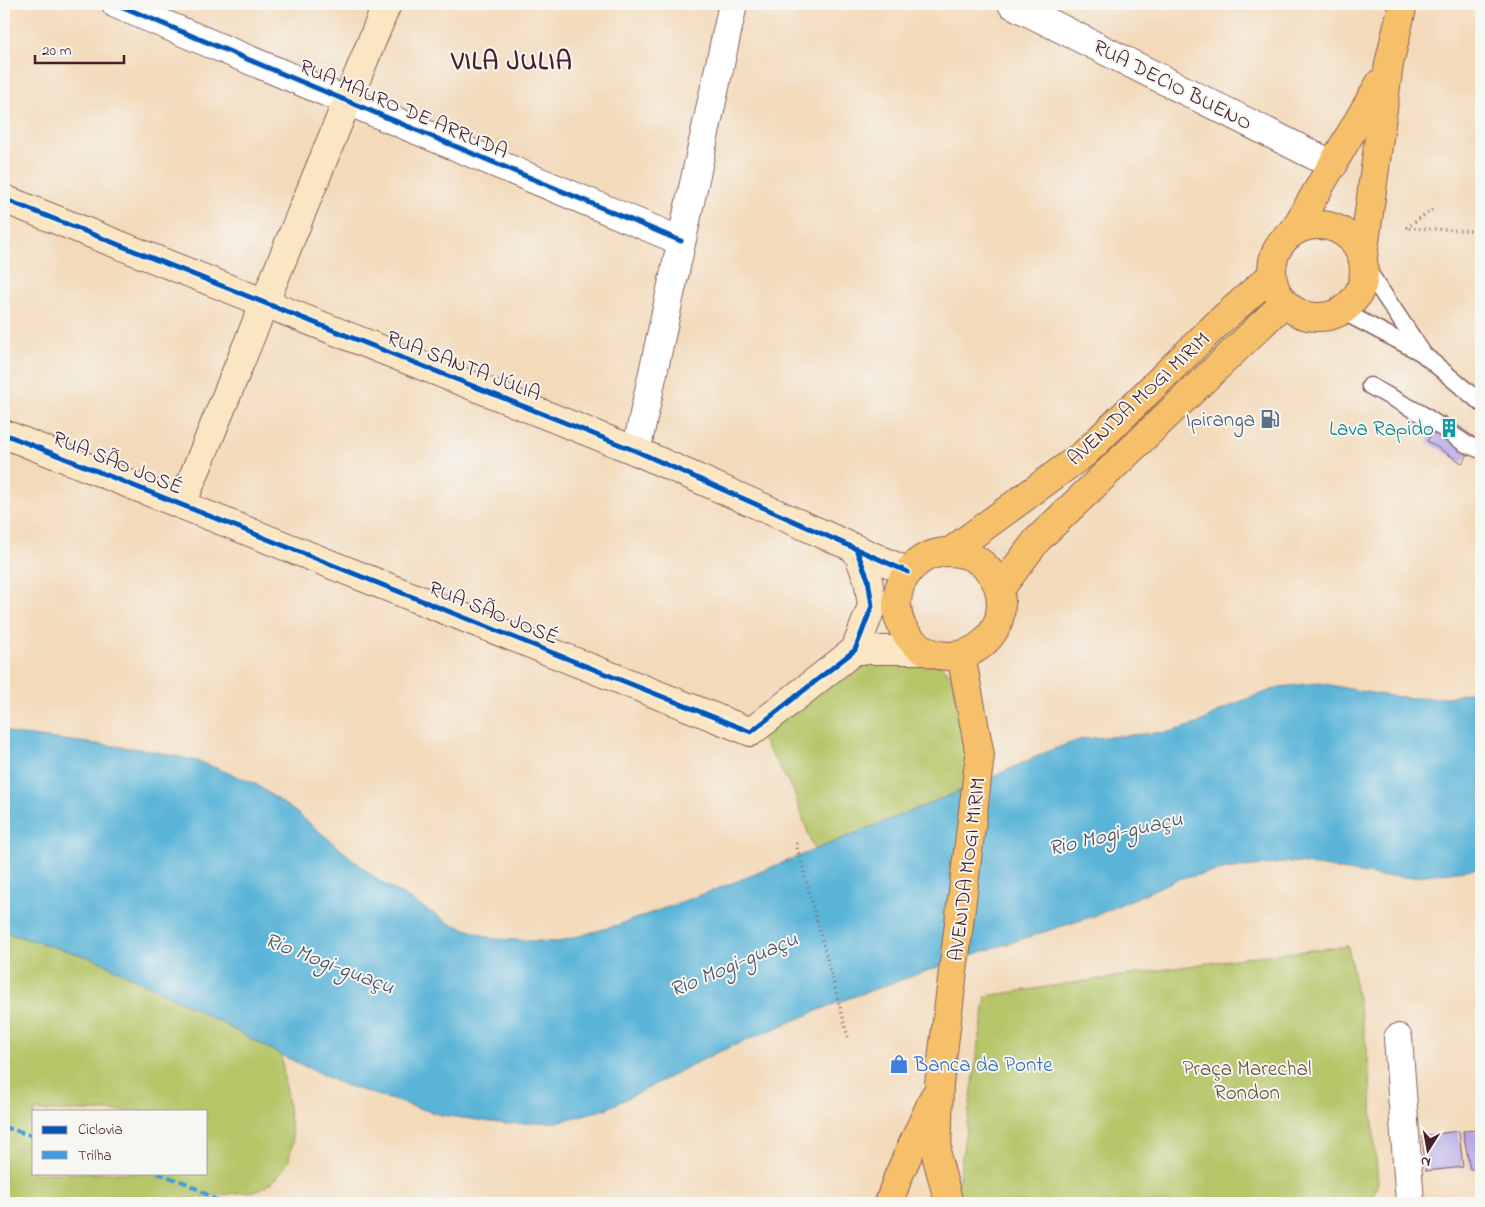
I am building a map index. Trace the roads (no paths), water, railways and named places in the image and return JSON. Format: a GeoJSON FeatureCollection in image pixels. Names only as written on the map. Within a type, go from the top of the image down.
{"type":"FeatureCollection","features":[{"type":"Feature","properties":{"kind":"main road"},"geometry":{"type":"LineString","coordinates":[[1389,64],[1369,105],[1293,232],[1276,251],[1272,275],[1276,290],[1284,303],[1297,312],[1312,317],[1327,317],[1342,311],[1353,303],[1360,292],[1364,278],[1363,261],[1389,64],[1403,4]]}},
{"type":"Feature","properties":{"kind":"main road"},"geometry":{"type":"LineString","coordinates":[[1293,232],[1306,227],[1320,225],[1334,228],[1346,234],[1356,245],[1363,261]]}},
{"type":"Feature","properties":{"kind":"main road","name":"AVENIDA MOGI MIRIM"},"geometry":{"type":"LineString","coordinates":[[951,552],[1085,453],[1219,322],[1272,275]]}},
{"type":"Feature","properties":{"kind":"main road","name":"AVENIDA MOGI MIRIM"},"geometry":{"type":"LineString","coordinates":[[925,650],[911,639],[901,624],[897,606],[899,588],[908,572],[934,553],[951,552],[967,555],[981,562],[993,574],[1000,589],[1037,540],[1284,303]]}},
{"type":"Feature","properties":{"kind":"main road"},"geometry":{"type":"LineString","coordinates":[[925,650],[943,655],[961,655],[977,648],[990,637],[999,622],[1002,606],[1000,589]]}},
{"type":"Feature","properties":{"kind":"main road","name":"AVENIDA MOGI MIRIM"},"geometry":{"type":"LineString","coordinates":[[949,1203],[937,1158],[939,1084],[946,1040],[980,754],[961,655]]}},
{"type":"Feature","properties":{"kind":"main road","name":"AVENIDA MOGI MIRIM"},"geometry":{"type":"LineString","coordinates":[[889,1203],[898,1177],[939,1084]]}},
{"type":"Feature","properties":{"kind":"street","name":"RUA MAURO DE ARRUDA"},"geometry":{"type":"LineString","coordinates":[[116,4],[681,241]]}},
{"type":"Feature","properties":{"kind":"street"},"geometry":{"type":"LineString","coordinates":[[182,504],[262,304],[387,4]]}},
{"type":"Feature","properties":{"kind":"street"},"geometry":{"type":"LineString","coordinates":[[636,451],[732,4]]}},
{"type":"Feature","properties":{"kind":"street","name":"RUA DECIO BUENO"},"geometry":{"type":"LineString","coordinates":[[1012,4],[1333,165]]}},
{"type":"Feature","properties":{"kind":"street","name":"RUA SANTA JÚLIA"},"geometry":{"type":"LineString","coordinates":[[4,199],[262,304],[636,451],[908,572]]}},
{"type":"Feature","properties":{"kind":"street","name":"RUA SÃO JOSÉ"},"geometry":{"type":"LineString","coordinates":[[4,434],[751,732],[854,650],[872,606],[868,579],[856,549]]}},
{"type":"Feature","properties":{"kind":"street"},"geometry":{"type":"LineString","coordinates":[[854,650],[925,650]]}},
{"type":"Feature","properties":{"kind":"street"},"geometry":{"type":"LineString","coordinates":[[1398,1038],[1410,1203]]}},
{"type":"Feature","properties":{"kind":"lane"},"geometry":{"type":"LineString","coordinates":[[1363,261],[1424,355]]}},
{"type":"Feature","properties":{"kind":"lane"},"geometry":{"type":"LineString","coordinates":[[1342,311],[1424,355],[1481,403]]}},
{"type":"Feature","properties":{"kind":"lane"},"geometry":{"type":"LineString","coordinates":[[1370,386],[1420,413],[1466,444],[1481,450]]}},
{"type":"Feature","properties":{"kind":"water","name":"Rio Mogi-guaçu"},"geometry":{"type":"Polygon","coordinates":[[[1319,683],[1380,694],[1422,698],[1463,694],[1481,687],[1481,868],[1410,877],[1378,876],[1293,862],[1233,868],[1178,879],[1097,915],[975,954],[841,1001],[716,1053],[606,1109],[557,1122],[506,1124],[441,1115],[344,1085],[281,1055],[192,1007],[95,959],[4,932],[4,729],[14,734],[147,750],[198,761],[254,783],[297,813],[379,881],[449,923],[494,939],[558,942],[621,924],[720,888],[968,788],[1051,750],[1082,739],[1169,732],[1197,724],[1231,705],[1280,687],[1319,683]]]}},
{"type":"Feature","properties":{"kind":"place","name":"Ipiranga"},"geometry":{"type":"Point","coordinates":[1270,419]}},
{"type":"Feature","properties":{"kind":"place","name":"Lava Rapido"},"geometry":{"type":"Point","coordinates":[1449,428]}},
{"type":"Feature","properties":{"kind":"place","name":"Banca da Ponte"},"geometry":{"type":"Point","coordinates":[899,1064]}},
{"type":"Feature","properties":{"kind":"district","name":"VILA JULIA"},"geometry":{"type":"Point","coordinates":[512,60]}},
{"type":"Feature","properties":{"kind":"park label","name":"Praça Marechal Rondon"},"geometry":{"type":"Point","coordinates":[1247,1080]}}]}
